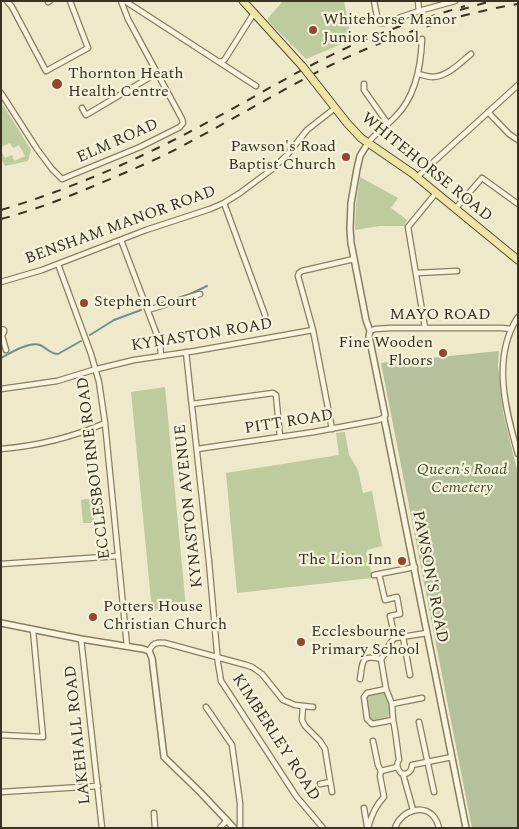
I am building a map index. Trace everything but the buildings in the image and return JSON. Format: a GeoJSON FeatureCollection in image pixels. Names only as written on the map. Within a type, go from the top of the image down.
{"type":"FeatureCollection","features":[{"type":"Feature","properties":{"kind":"main road","name":"WHITEHORSE ROAD"},"geometry":{"type":"LineString","coordinates":[[243,1],[303,68],[355,132],[417,177],[518,260]]}},
{"type":"Feature","properties":{"kind":"street"},"geometry":{"type":"LineString","coordinates":[[7,1],[46,71],[88,48],[70,1]]}},
{"type":"Feature","properties":{"kind":"street"},"geometry":{"type":"LineString","coordinates":[[82,108],[86,115],[157,73],[128,19],[121,1]]}},
{"type":"Feature","properties":{"kind":"street"},"geometry":{"type":"LineString","coordinates":[[126,1],[256,86]]}},
{"type":"Feature","properties":{"kind":"street"},"geometry":{"type":"LineString","coordinates":[[374,1],[377,19],[380,23],[455,1]]}},
{"type":"Feature","properties":{"kind":"street"},"geometry":{"type":"LineString","coordinates":[[418,1],[419,11]]}},
{"type":"Feature","properties":{"kind":"street"},"geometry":{"type":"LineString","coordinates":[[219,62],[225,59],[254,13]]}},
{"type":"Feature","properties":{"kind":"street"},"geometry":{"type":"LineString","coordinates":[[332,429],[313,330],[298,276],[302,271],[354,259],[350,229],[352,196],[360,156],[372,138],[398,115],[408,102],[418,74],[422,39]]}},
{"type":"Feature","properties":{"kind":"street"},"geometry":{"type":"LineString","coordinates":[[418,74],[432,77],[440,75],[451,70],[471,54]]}},
{"type":"Feature","properties":{"kind":"street","name":"ELM ROAD"},"geometry":{"type":"LineString","coordinates":[[3,99],[36,149],[62,179],[140,147],[180,127],[183,123],[182,119],[157,73]]}},
{"type":"Feature","properties":{"kind":"street"},"geometry":{"type":"LineString","coordinates":[[364,84],[364,90],[388,124]]}},
{"type":"Feature","properties":{"kind":"street"},"geometry":{"type":"LineString","coordinates":[[417,177],[518,85]]}},
{"type":"Feature","properties":{"kind":"street"},"geometry":{"type":"LineString","coordinates":[[1,93],[3,99]]}},
{"type":"Feature","properties":{"kind":"street","name":"BENSHAM MANOR ROAD"},"geometry":{"type":"LineString","coordinates":[[1,282],[58,264],[146,230],[203,212],[224,203],[271,170],[287,155],[307,130],[335,108]]}},
{"type":"Feature","properties":{"kind":"street"},"geometry":{"type":"LineString","coordinates":[[488,112],[509,134],[518,140]]}},
{"type":"Feature","properties":{"kind":"street"},"geometry":{"type":"LineString","coordinates":[[455,209],[482,178],[518,204]]}},
{"type":"Feature","properties":{"kind":"street"},"geometry":{"type":"LineString","coordinates":[[425,328],[408,227],[436,193]]}},
{"type":"Feature","properties":{"kind":"street"},"geometry":{"type":"LineString","coordinates":[[224,203],[265,315]]}},
{"type":"Feature","properties":{"kind":"street"},"geometry":{"type":"LineString","coordinates":[[121,240],[160,343],[161,356]]}},
{"type":"Feature","properties":{"kind":"street","name":"PAWSON'S ROAD"},"geometry":{"type":"LineString","coordinates":[[354,259],[366,320],[370,331],[369,336],[385,415],[384,418],[466,828]]}},
{"type":"Feature","properties":{"kind":"street","name":"ECCLESBOURNE ROAD"},"geometry":{"type":"LineString","coordinates":[[58,264],[96,370],[101,390],[127,646]]}},
{"type":"Feature","properties":{"kind":"street"},"geometry":{"type":"LineString","coordinates":[[417,273],[453,273]]}},
{"type":"Feature","properties":{"kind":"street"},"geometry":{"type":"LineString","coordinates":[[148,310],[200,294]]}},
{"type":"Feature","properties":{"kind":"street"},"geometry":{"type":"LineString","coordinates":[[518,317],[505,346],[503,366],[507,413],[516,439],[518,454]]}},
{"type":"Feature","properties":{"kind":"street","name":"MAYO ROAD"},"geometry":{"type":"LineString","coordinates":[[370,331],[383,328],[511,329]]}},
{"type":"Feature","properties":{"kind":"street"},"geometry":{"type":"LineString","coordinates":[[1,329],[4,330],[1,336],[6,350]]}},
{"type":"Feature","properties":{"kind":"street","name":"KYNASTON ROAD"},"geometry":{"type":"LineString","coordinates":[[1,389],[51,382],[134,360],[313,330]]}},
{"type":"Feature","properties":{"kind":"street","name":"KYNASTON AVENUE"},"geometry":{"type":"LineString","coordinates":[[186,352],[217,657]]}},
{"type":"Feature","properties":{"kind":"street"},"geometry":{"type":"LineString","coordinates":[[192,404],[273,392],[276,395],[280,437]]}},
{"type":"Feature","properties":{"kind":"street","name":"PITT ROAD"},"geometry":{"type":"LineString","coordinates":[[197,449],[332,429],[384,418]]}},
{"type":"Feature","properties":{"kind":"street"},"geometry":{"type":"LineString","coordinates":[[1,449],[64,438],[105,423]]}},
{"type":"Feature","properties":{"kind":"street"},"geometry":{"type":"LineString","coordinates":[[1,564],[118,556]]}},
{"type":"Feature","properties":{"kind":"street"},"geometry":{"type":"LineString","coordinates":[[395,638],[390,616],[400,614],[397,598],[385,600],[377,575],[415,567]]}},
{"type":"Feature","properties":{"kind":"street"},"geometry":{"type":"LineString","coordinates":[[1,623],[148,651],[153,662],[164,757],[234,828]]}},
{"type":"Feature","properties":{"kind":"street"},"geometry":{"type":"LineString","coordinates":[[1,735],[43,737],[33,630]]}},
{"type":"Feature","properties":{"kind":"street"},"geometry":{"type":"LineString","coordinates":[[381,659],[395,638],[427,633]]}},
{"type":"Feature","properties":{"kind":"street"},"geometry":{"type":"LineString","coordinates":[[403,637],[410,675]]}},
{"type":"Feature","properties":{"kind":"street","name":"LAKEHALL ROAD"},"geometry":{"type":"LineString","coordinates":[[81,639],[102,828]]}},
{"type":"Feature","properties":{"kind":"street"},"geometry":{"type":"LineString","coordinates":[[148,651],[154,643],[165,643],[252,667],[266,679],[282,700],[313,707]]}},
{"type":"Feature","properties":{"kind":"street","name":"KIMBERLEY ROAD"},"geometry":{"type":"LineString","coordinates":[[217,657],[221,678],[227,690],[296,796],[323,828]]}},
{"type":"Feature","properties":{"kind":"street"},"geometry":{"type":"LineString","coordinates":[[360,679],[366,658],[381,659]]}},
{"type":"Feature","properties":{"kind":"street"},"geometry":{"type":"LineString","coordinates":[[381,659],[386,689],[392,704],[396,731],[395,738],[399,760],[397,768],[403,774],[413,810]]}},
{"type":"Feature","properties":{"kind":"street"},"geometry":{"type":"LineString","coordinates":[[386,689],[367,693],[364,697],[367,719],[373,724],[393,720]]}},
{"type":"Feature","properties":{"kind":"street"},"geometry":{"type":"LineString","coordinates":[[392,704],[422,698]]}},
{"type":"Feature","properties":{"kind":"street"},"geometry":{"type":"LineString","coordinates":[[303,706],[302,720],[305,726],[324,746],[332,792]]}},
{"type":"Feature","properties":{"kind":"street"},"geometry":{"type":"LineString","coordinates":[[206,707],[232,745],[240,803],[240,828]]}},
{"type":"Feature","properties":{"kind":"street"},"geometry":{"type":"LineString","coordinates":[[420,722],[434,792]]}},
{"type":"Feature","properties":{"kind":"street"},"geometry":{"type":"LineString","coordinates":[[368,828],[372,815],[384,796],[380,776],[381,771],[373,741]]}},
{"type":"Feature","properties":{"kind":"street"},"geometry":{"type":"LineString","coordinates":[[403,774],[408,773],[412,765],[452,757]]}},
{"type":"Feature","properties":{"kind":"street"},"geometry":{"type":"LineString","coordinates":[[381,771],[397,768]]}},
{"type":"Feature","properties":{"kind":"street"},"geometry":{"type":"LineString","coordinates":[[320,784],[330,782]]}},
{"type":"Feature","properties":{"kind":"street"},"geometry":{"type":"LineString","coordinates":[[1,792],[98,786]]}},
{"type":"Feature","properties":{"kind":"street"},"geometry":{"type":"LineString","coordinates":[[364,808],[368,828]]}},
{"type":"Feature","properties":{"kind":"street"},"geometry":{"type":"LineString","coordinates":[[395,828],[400,818],[413,810],[429,813],[437,821],[439,828]]}},
{"type":"Feature","properties":{"kind":"street"},"geometry":{"type":"LineString","coordinates":[[154,814],[154,828]]}},
{"type":"Feature","properties":{"kind":"street"},"geometry":{"type":"LineString","coordinates":[[220,828],[227,820]]}},
{"type":"Feature","properties":{"kind":"green space","name":"Whitehorse Manor Junior School"},"geometry":{"type":"Polygon","coordinates":[[[283,1],[344,1],[351,40],[306,59],[268,21],[268,18],[283,1]]]}},
{"type":"Feature","properties":{"kind":"green space"},"geometry":{"type":"Polygon","coordinates":[[[3,105],[31,150],[28,161],[5,166],[1,158],[1,151],[5,158],[12,155],[14,161],[25,156],[19,145],[13,148],[10,143],[1,147],[1,106],[3,105]]]}},
{"type":"Feature","properties":{"kind":"green space"},"geometry":{"type":"Polygon","coordinates":[[[360,177],[398,198],[391,208],[407,220],[404,226],[379,226],[355,230],[360,177]]]}},
{"type":"Feature","properties":{"kind":"green space","name":"Queen's Road Cemetery"},"geometry":{"type":"Polygon","coordinates":[[[499,351],[498,365],[503,412],[518,474],[518,828],[472,828],[381,363],[499,351]]]}},
{"type":"Feature","properties":{"kind":"green space"},"geometry":{"type":"Polygon","coordinates":[[[165,387],[186,608],[152,611],[131,392],[165,387]]]}},
{"type":"Feature","properties":{"kind":"green space"},"geometry":{"type":"Polygon","coordinates":[[[345,432],[349,455],[358,470],[363,493],[372,491],[382,546],[367,550],[372,578],[237,593],[226,473],[339,455],[336,433],[345,432]]]}},
{"type":"Feature","properties":{"kind":"green space"},"geometry":{"type":"Polygon","coordinates":[[[92,499],[94,522],[91,523],[83,523],[81,500],[92,499]]]}},
{"type":"Feature","properties":{"kind":"green space"},"geometry":{"type":"Polygon","coordinates":[[[382,692],[385,694],[390,706],[389,715],[384,720],[373,723],[368,716],[370,715],[365,697],[369,694],[382,692]]]}},
{"type":"Feature","properties":{"kind":"waterway"},"geometry":{"type":"LineString","coordinates":[[156,305],[190,294],[207,286]]}},
{"type":"Feature","properties":{"kind":"waterway"},"geometry":{"type":"LineString","coordinates":[[90,335],[114,320],[141,310]]}},
{"type":"Feature","properties":{"kind":"waterway"},"geometry":{"type":"LineString","coordinates":[[1,358],[20,348],[36,344],[58,354],[81,341]]}},
{"type":"Feature","properties":{"kind":"railway"},"geometry":{"type":"LineString","coordinates":[[460,10],[491,1]]}},
{"type":"Feature","properties":{"kind":"railway"},"geometry":{"type":"LineString","coordinates":[[1,219],[62,199],[153,160],[354,54],[435,24],[490,9],[518,4]]}},
{"type":"Feature","properties":{"kind":"railway"},"geometry":{"type":"LineString","coordinates":[[1,210],[82,182],[134,159],[370,37],[465,6]]}},
{"type":"Feature","properties":{"kind":"place","name":"Whitehorse Manor Junior School"},"geometry":{"type":"Point","coordinates":[313,30]}},
{"type":"Feature","properties":{"kind":"place","name":"Thornton Heath Health Centre"},"geometry":{"type":"Point","coordinates":[57,84]}},
{"type":"Feature","properties":{"kind":"place","name":"Pawson's Road Baptist Church"},"geometry":{"type":"Point","coordinates":[346,157]}},
{"type":"Feature","properties":{"kind":"place","name":"Stephen Court"},"geometry":{"type":"Point","coordinates":[84,303]}},
{"type":"Feature","properties":{"kind":"place","name":"Fine Wooden Floors"},"geometry":{"type":"Point","coordinates":[443,353]}},
{"type":"Feature","properties":{"kind":"place","name":"The Lion Inn"},"geometry":{"type":"Point","coordinates":[402,561]}},
{"type":"Feature","properties":{"kind":"place","name":"Potters House Christian Church"},"geometry":{"type":"Point","coordinates":[93,617]}},
{"type":"Feature","properties":{"kind":"place","name":"Ecclesbourne Primary School"},"geometry":{"type":"Point","coordinates":[301,642]}}]}
